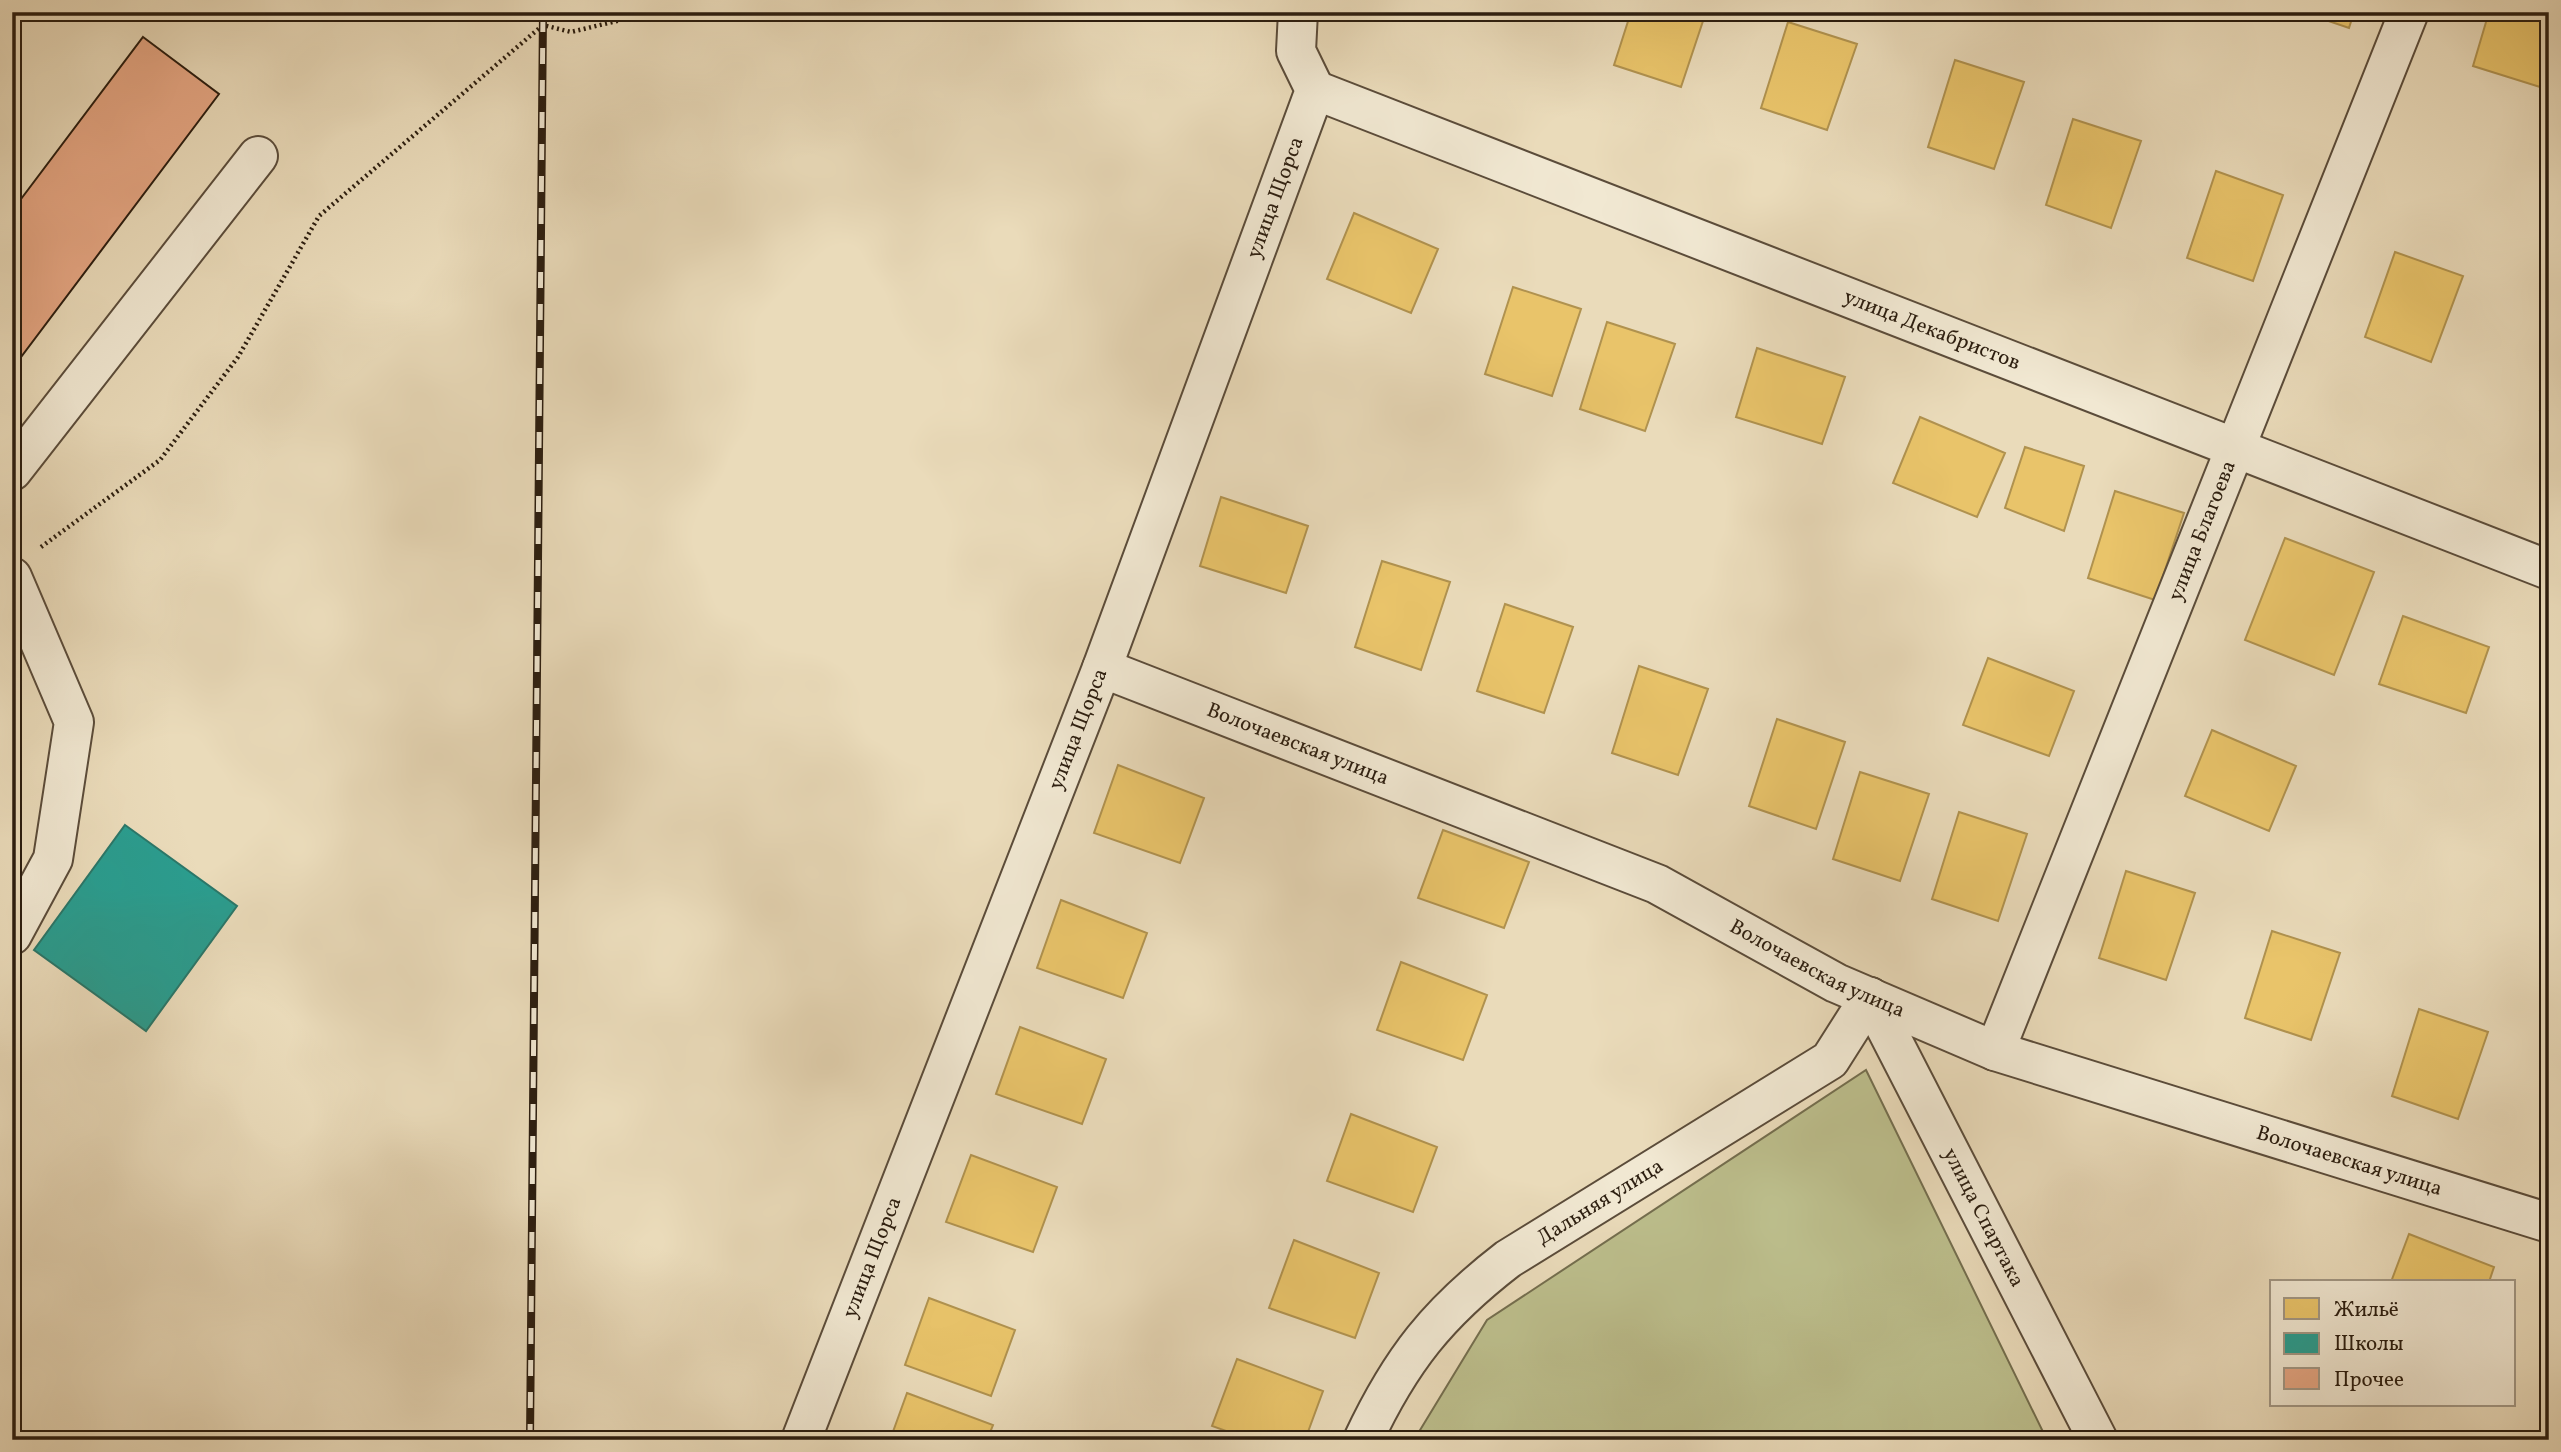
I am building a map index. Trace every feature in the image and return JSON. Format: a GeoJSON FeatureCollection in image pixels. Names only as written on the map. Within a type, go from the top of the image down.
{"type":"FeatureCollection","features":[{"type":"Feature","properties":{"kind":"street"},"geometry":{"type":"LineString","coordinates":[[1298,12],[1296,51],[1315,90]]}},
{"type":"Feature","properties":{"kind":"street","name":"улица Благоева"},"geometry":{"type":"LineString","coordinates":[[1995,1051],[2409,12]]}},
{"type":"Feature","properties":{"kind":"street","name":"улица Декабристов"},"geometry":{"type":"LineString","coordinates":[[1315,90],[2549,570]]}},
{"type":"Feature","properties":{"kind":"street","name":"улица Щорса"},"geometry":{"type":"LineString","coordinates":[[801,1440],[1102,668],[1315,90]]}},
{"type":"Feature","properties":{"kind":"street"},"geometry":{"type":"LineString","coordinates":[[12,471],[258,156]]}},
{"type":"Feature","properties":{"kind":"street"},"geometry":{"type":"LineString","coordinates":[[12,935],[53,859],[74,722],[23,565]]}},
{"type":"Feature","properties":{"kind":"street","name":"Волочаевская улица"},"geometry":{"type":"LineString","coordinates":[[1102,668],[1657,884],[1836,983],[1995,1051],[2549,1223]]}},
{"type":"Feature","properties":{"kind":"street","name":"Дальняя улица"},"geometry":{"type":"LineString","coordinates":[[1363,1440],[1415,1346],[1463,1294],[1508,1259],[1830,1060],[1870,997]]}},
{"type":"Feature","properties":{"kind":"street","name":"улица Спартака"},"geometry":{"type":"LineString","coordinates":[[1870,997],[2098,1440]]}},
{"type":"Feature","properties":{"kind":"path"},"geometry":{"type":"LineString","coordinates":[[23,565],[160,460],[238,357],[319,216],[543,25],[571,32],[653,12]]}},
{"type":"Feature","properties":{"kind":"green space"},"geometry":{"type":"Polygon","coordinates":[[[1866,1070],[2047,1440],[1414,1440],[1487,1320],[1866,1070]]]}},
{"type":"Feature","properties":{"kind":"building: Жильё"},"geometry":{"type":"Polygon","coordinates":[[[1631,12],[1706,12],[1681,87],[1614,65],[1631,12]]]}},
{"type":"Feature","properties":{"kind":"building: Жильё"},"geometry":{"type":"Polygon","coordinates":[[[2302,12],[2354,12],[2349,28],[2302,12]]]}},
{"type":"Feature","properties":{"kind":"building: Жильё"},"geometry":{"type":"Polygon","coordinates":[[[2489,12],[2549,12],[2549,59],[2540,87],[2473,66],[2489,12]]]}},
{"type":"Feature","properties":{"kind":"building: Жильё"},"geometry":{"type":"Polygon","coordinates":[[[1788,22],[1857,44],[1827,130],[1761,108],[1788,22]]]}},
{"type":"Feature","properties":{"kind":"building: Жильё"},"geometry":{"type":"Polygon","coordinates":[[[1955,60],[2024,82],[1994,169],[1928,147],[1955,60]]]}},
{"type":"Feature","properties":{"kind":"building: Жильё"},"geometry":{"type":"Polygon","coordinates":[[[2073,119],[2141,141],[2111,228],[2046,205],[2073,119]]]}},
{"type":"Feature","properties":{"kind":"building: Жильё"},"geometry":{"type":"Polygon","coordinates":[[[2216,171],[2283,195],[2253,281],[2187,258],[2216,171]]]}},
{"type":"Feature","properties":{"kind":"building: Жильё"},"geometry":{"type":"Polygon","coordinates":[[[1354,213],[1438,249],[1411,313],[1327,279],[1354,213]]]}},
{"type":"Feature","properties":{"kind":"building: Жильё"},"geometry":{"type":"Polygon","coordinates":[[[2395,252],[2463,276],[2431,362],[2365,337],[2395,252]]]}},
{"type":"Feature","properties":{"kind":"building: Жильё"},"geometry":{"type":"Polygon","coordinates":[[[1513,287],[1581,309],[1552,396],[1485,374],[1513,287]]]}},
{"type":"Feature","properties":{"kind":"building: Жильё"},"geometry":{"type":"Polygon","coordinates":[[[1607,322],[1675,344],[1645,431],[1580,409],[1607,322]]]}},
{"type":"Feature","properties":{"kind":"building: Жильё"},"geometry":{"type":"Polygon","coordinates":[[[1757,348],[1845,377],[1822,444],[1736,417],[1757,348]]]}},
{"type":"Feature","properties":{"kind":"building: Жильё"},"geometry":{"type":"Polygon","coordinates":[[[2549,382],[2549,413],[2540,410],[2549,382]]]}},
{"type":"Feature","properties":{"kind":"building: Жильё"},"geometry":{"type":"Polygon","coordinates":[[[1920,417],[2005,453],[1977,517],[1893,483],[1920,417]]]}},
{"type":"Feature","properties":{"kind":"building: Жильё"},"geometry":{"type":"Polygon","coordinates":[[[2025,447],[2084,466],[2064,531],[2005,508],[2025,447]]]}},
{"type":"Feature","properties":{"kind":"building: Жильё"},"geometry":{"type":"Polygon","coordinates":[[[2115,491],[2184,513],[2155,600],[2088,578],[2115,491]]]}},
{"type":"Feature","properties":{"kind":"building: Жильё"},"geometry":{"type":"Polygon","coordinates":[[[1221,497],[1308,526],[1286,593],[1200,566],[1221,497]]]}},
{"type":"Feature","properties":{"kind":"building: Жильё"},"geometry":{"type":"Polygon","coordinates":[[[2285,538],[2374,572],[2334,675],[2245,640],[2285,538]]]}},
{"type":"Feature","properties":{"kind":"building: Жильё"},"geometry":{"type":"Polygon","coordinates":[[[1382,561],[1450,582],[1421,670],[1355,647],[1382,561]]]}},
{"type":"Feature","properties":{"kind":"building: Жильё"},"geometry":{"type":"Polygon","coordinates":[[[1505,604],[1573,627],[1544,713],[1477,691],[1505,604]]]}},
{"type":"Feature","properties":{"kind":"building: Жильё"},"geometry":{"type":"Polygon","coordinates":[[[2403,616],[2489,647],[2466,713],[2379,684],[2403,616]]]}},
{"type":"Feature","properties":{"kind":"building: Жильё"},"geometry":{"type":"Polygon","coordinates":[[[1988,658],[2074,691],[2049,756],[1963,725],[1988,658]]]}},
{"type":"Feature","properties":{"kind":"building: Жильё"},"geometry":{"type":"Polygon","coordinates":[[[1639,666],[1708,689],[1678,775],[1612,753],[1639,666]]]}},
{"type":"Feature","properties":{"kind":"building: Жильё"},"geometry":{"type":"Polygon","coordinates":[[[1777,719],[1845,742],[1816,829],[1749,806],[1777,719]]]}},
{"type":"Feature","properties":{"kind":"building: Жильё"},"geometry":{"type":"Polygon","coordinates":[[[2212,730],[2296,766],[2269,831],[2185,796],[2212,730]]]}},
{"type":"Feature","properties":{"kind":"building: Жильё"},"geometry":{"type":"Polygon","coordinates":[[[1118,765],[1204,798],[1180,863],[1094,833],[1118,765]]]}},
{"type":"Feature","properties":{"kind":"building: Жильё"},"geometry":{"type":"Polygon","coordinates":[[[1860,772],[1929,794],[1900,881],[1833,859],[1860,772]]]}},
{"type":"Feature","properties":{"kind":"building: Жильё"},"geometry":{"type":"Polygon","coordinates":[[[1959,812],[2027,834],[1998,921],[1932,899],[1959,812]]]}},
{"type":"Feature","properties":{"kind":"building: Жильё"},"geometry":{"type":"Polygon","coordinates":[[[1443,830],[1529,862],[1504,928],[1418,898],[1443,830]]]}},
{"type":"Feature","properties":{"kind":"building: Жильё"},"geometry":{"type":"Polygon","coordinates":[[[2126,871],[2195,893],[2166,980],[2099,958],[2126,871]]]}},
{"type":"Feature","properties":{"kind":"building: Жильё"},"geometry":{"type":"Polygon","coordinates":[[[1061,900],[1147,933],[1123,998],[1037,968],[1061,900]]]}},
{"type":"Feature","properties":{"kind":"building: Жильё"},"geometry":{"type":"Polygon","coordinates":[[[2272,931],[2340,953],[2311,1040],[2245,1018],[2272,931]]]}},
{"type":"Feature","properties":{"kind":"building: Жильё"},"geometry":{"type":"Polygon","coordinates":[[[1401,962],[1487,995],[1463,1060],[1377,1030],[1401,962]]]}},
{"type":"Feature","properties":{"kind":"building: Жильё"},"geometry":{"type":"Polygon","coordinates":[[[2419,1009],[2488,1032],[2458,1119],[2392,1096],[2419,1009]]]}},
{"type":"Feature","properties":{"kind":"building: Жильё"},"geometry":{"type":"Polygon","coordinates":[[[1020,1027],[1106,1059],[1082,1124],[996,1094],[1020,1027]]]}},
{"type":"Feature","properties":{"kind":"building: Жильё"},"geometry":{"type":"Polygon","coordinates":[[[1351,1114],[1437,1147],[1413,1212],[1327,1181],[1351,1114]]]}},
{"type":"Feature","properties":{"kind":"building: Жильё"},"geometry":{"type":"Polygon","coordinates":[[[971,1155],[1057,1187],[1033,1252],[946,1222],[971,1155]]]}},
{"type":"Feature","properties":{"kind":"building: Жильё"},"geometry":{"type":"Polygon","coordinates":[[[2409,1234],[2494,1267],[2490,1280],[2392,1280],[2409,1234]]]}},
{"type":"Feature","properties":{"kind":"building: Жильё"},"geometry":{"type":"Polygon","coordinates":[[[1294,1240],[1379,1273],[1355,1338],[1269,1308],[1294,1240]]]}},
{"type":"Feature","properties":{"kind":"building: Жильё"},"geometry":{"type":"Polygon","coordinates":[[[929,1298],[1015,1330],[991,1396],[905,1365],[929,1298]]]}},
{"type":"Feature","properties":{"kind":"building: Жильё"},"geometry":{"type":"Polygon","coordinates":[[[1237,1359],[1323,1391],[1305,1440],[1251,1440],[1212,1426],[1237,1359]]]}},
{"type":"Feature","properties":{"kind":"building: Жильё"},"geometry":{"type":"Polygon","coordinates":[[[907,1393],[993,1425],[987,1440],[890,1440],[907,1393]]]}},
{"type":"Feature","properties":{"kind":"building: Школы"},"geometry":{"type":"Polygon","coordinates":[[[125,825],[237,906],[146,1031],[34,950],[125,825]]]}},
{"type":"Feature","properties":{"kind":"building: Прочее"},"geometry":{"type":"Polygon","coordinates":[[[143,37],[219,94],[12,369],[12,211],[143,37]]]}},
{"type":"Feature","properties":{"kind":"railway"},"geometry":{"type":"LineString","coordinates":[[530,1440],[543,12]]}}]}
